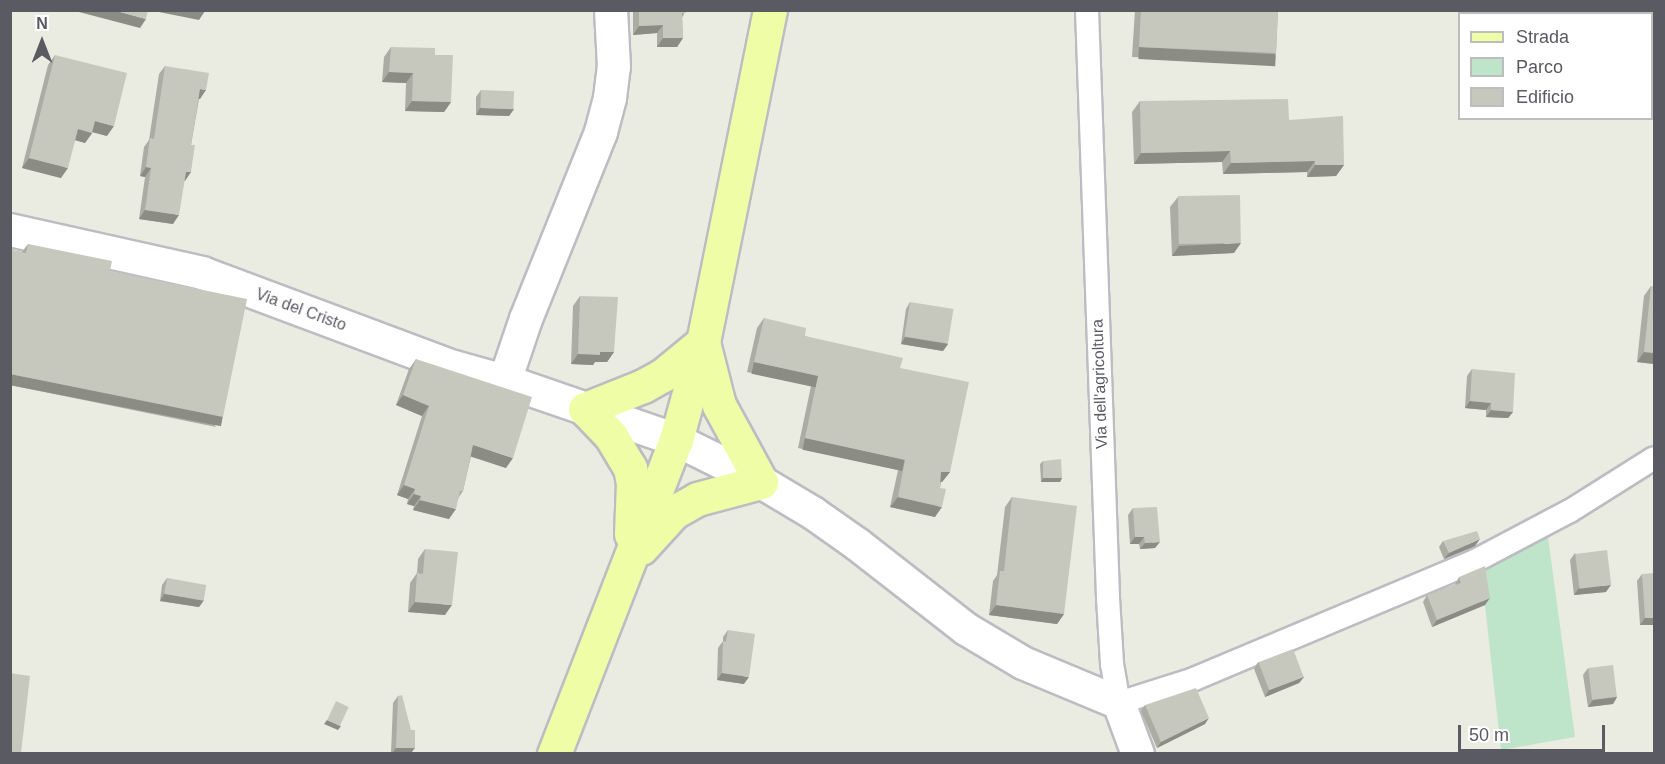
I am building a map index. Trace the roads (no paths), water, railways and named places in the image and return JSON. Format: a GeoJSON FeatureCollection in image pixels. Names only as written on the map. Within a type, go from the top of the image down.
{"type":"FeatureCollection","features":[{"type":"Feature","properties":{"kind":"main road"},"geometry":{"type":"LineString","coordinates":[[554,753],[676,440],[703,342],[770,10]]}},
{"type":"Feature","properties":{"kind":"main road"},"geometry":{"type":"LineString","coordinates":[[630,560],[633,483],[630,468],[611,436],[585,409],[643,386],[663,375],[703,342]]}},
{"type":"Feature","properties":{"kind":"main road"},"geometry":{"type":"LineString","coordinates":[[630,560],[674,512],[697,499],[761,482],[719,405],[703,342]]}},
{"type":"Feature","properties":{"kind":"street"},"geometry":{"type":"LineString","coordinates":[[505,381],[526,319],[601,132],[610,98],[614,67],[611,10]]}},
{"type":"Feature","properties":{"kind":"street","name":"Via dell'agricoltura"},"geometry":{"type":"LineString","coordinates":[[1087,10],[1112,664],[1119,703],[1138,753]]}},
{"type":"Feature","properties":{"kind":"street","name":"Via del Cristo"},"geometry":{"type":"LineString","coordinates":[[10,230],[202,273],[454,367],[505,381],[676,440],[761,482],[857,544],[966,629],[1023,663],[1119,703]]}},
{"type":"Feature","properties":{"kind":"street"},"geometry":{"type":"LineString","coordinates":[[1119,703],[1194,679],[1475,561],[1570,511],[1654,458]]}}]}
